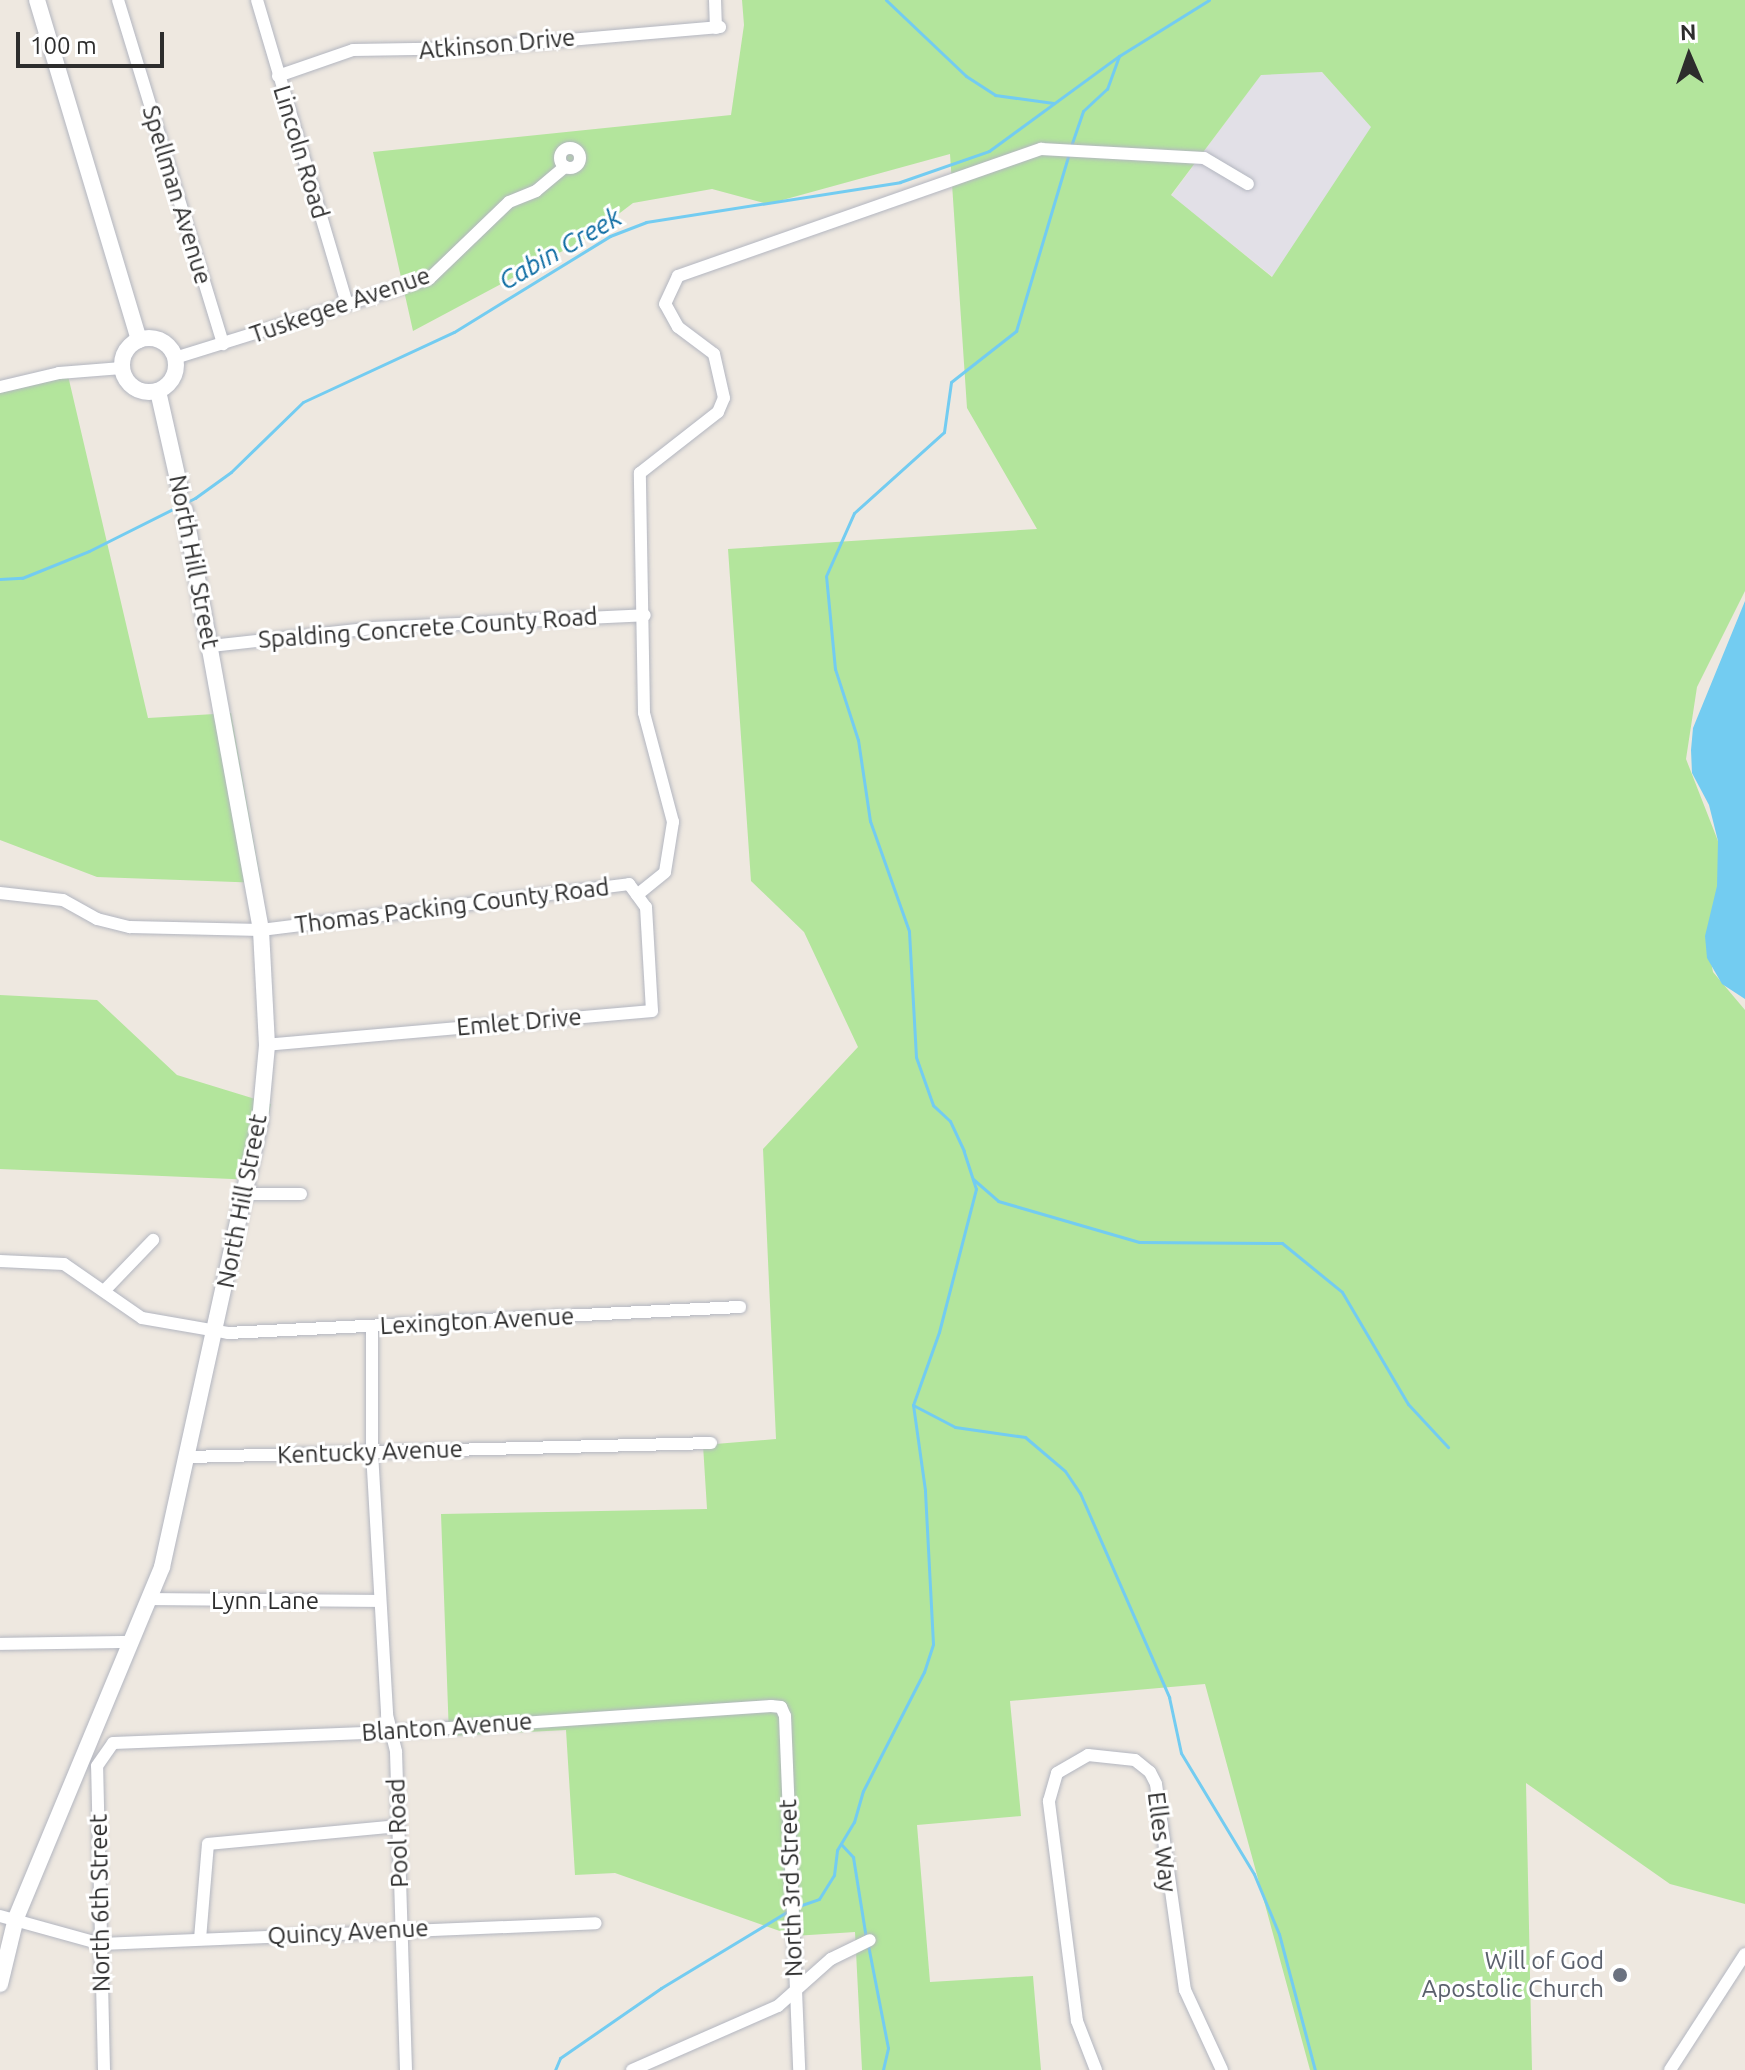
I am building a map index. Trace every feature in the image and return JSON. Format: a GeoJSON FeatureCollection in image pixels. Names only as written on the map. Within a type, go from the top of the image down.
{"type":"FeatureCollection","features":[{"type":"Feature","properties":{"kind":"street"},"geometry":{"type":"LineString","coordinates":[[37,0],[139,340]]}},
{"type":"Feature","properties":{"kind":"street","name":"Spellman Avenue"},"geometry":{"type":"LineString","coordinates":[[118,0],[223,344]]}},
{"type":"Feature","properties":{"kind":"street","name":"Lincoln Road"},"geometry":{"type":"LineString","coordinates":[[257,0],[347,304]]}},
{"type":"Feature","properties":{"kind":"street","name":"Atkinson Drive"},"geometry":{"type":"LineString","coordinates":[[278,76],[353,50],[476,48],[718,28],[715,0]]}},
{"type":"Feature","properties":{"kind":"street"},"geometry":{"type":"LineString","coordinates":[[637,895],[665,872],[673,822],[644,713],[645,615],[640,473],[718,412],[724,398],[714,354],[678,327],[665,304],[667,290],[678,276],[1041,149],[1204,158],[1248,184]]}},
{"type":"Feature","properties":{"kind":"street","name":"Tuskegee Avenue"},"geometry":{"type":"LineString","coordinates":[[175,358],[429,279],[509,202],[536,191],[565,167]]}},
{"type":"Feature","properties":{"kind":"street"},"geometry":{"type":"LineString","coordinates":[[139,340],[165,344],[175,358],[171,381],[158,391],[134,388],[122,368],[126,351],[139,340]]}},
{"type":"Feature","properties":{"kind":"street"},"geometry":{"type":"LineString","coordinates":[[0,387],[59,373],[122,368]]}},
{"type":"Feature","properties":{"kind":"street","name":"North Hill Street"},"geometry":{"type":"LineString","coordinates":[[0,1984],[8,1917],[150,1599],[171,1537],[260,1121],[267,1045],[261,930],[211,646],[158,391]]}},
{"type":"Feature","properties":{"kind":"street","name":"Spalding Concrete County Road"},"geometry":{"type":"LineString","coordinates":[[211,646],[373,628],[645,615]]}},
{"type":"Feature","properties":{"kind":"street","name":"Thomas Packing County Road"},"geometry":{"type":"LineString","coordinates":[[261,930],[629,884],[637,895]]}},
{"type":"Feature","properties":{"kind":"street"},"geometry":{"type":"LineString","coordinates":[[0,893],[63,900],[97,919],[130,927],[261,930]]}},
{"type":"Feature","properties":{"kind":"street","name":"Emlet Drive"},"geometry":{"type":"LineString","coordinates":[[267,1045],[652,1011],[646,907],[637,895]]}},
{"type":"Feature","properties":{"kind":"street"},"geometry":{"type":"LineString","coordinates":[[245,1194],[301,1194]]}},
{"type":"Feature","properties":{"kind":"street"},"geometry":{"type":"LineString","coordinates":[[104,1291],[153,1240]]}},
{"type":"Feature","properties":{"kind":"street","name":"Lexington Avenue"},"geometry":{"type":"LineString","coordinates":[[0,1261],[64,1264],[142,1318],[214,1332],[372,1327],[740,1307]]}},
{"type":"Feature","properties":{"kind":"street","name":"Pool Road"},"geometry":{"type":"LineString","coordinates":[[372,1327],[372,1452],[398,1826],[406,2070]]}},
{"type":"Feature","properties":{"kind":"street","name":"Kentucky Avenue"},"geometry":{"type":"LineString","coordinates":[[188,1457],[711,1443]]}},
{"type":"Feature","properties":{"kind":"street","name":"Lynn Lane"},"geometry":{"type":"LineString","coordinates":[[150,1599],[380,1601]]}},
{"type":"Feature","properties":{"kind":"street"},"geometry":{"type":"LineString","coordinates":[[0,1644],[131,1642]]}},
{"type":"Feature","properties":{"kind":"street","name":"Blanton Avenue"},"geometry":{"type":"LineString","coordinates":[[113,1743],[390,1732],[781,1707]]}},
{"type":"Feature","properties":{"kind":"street","name":"North 3rd Street"},"geometry":{"type":"LineString","coordinates":[[781,1707],[799,2070]]}},
{"type":"Feature","properties":{"kind":"street","name":"North 6th Street"},"geometry":{"type":"LineString","coordinates":[[104,2070],[97,1766],[113,1743]]}},
{"type":"Feature","properties":{"kind":"street","name":"Elles Way"},"geometry":{"type":"LineString","coordinates":[[1096,2070],[1077,2021],[1049,1801],[1057,1773],[1088,1755],[1135,1760],[1150,1772],[1156,1784],[1182,1979],[1222,2070]]}},
{"type":"Feature","properties":{"kind":"street"},"geometry":{"type":"LineString","coordinates":[[200,1939],[208,1844],[398,1826]]}},
{"type":"Feature","properties":{"kind":"street","name":"Quincy Avenue"},"geometry":{"type":"LineString","coordinates":[[8,1917],[101,1944],[596,1923]]}},
{"type":"Feature","properties":{"kind":"street"},"geometry":{"type":"LineString","coordinates":[[632,2070],[796,1995],[831,1959],[870,1940]]}},
{"type":"Feature","properties":{"kind":"street"},"geometry":{"type":"LineString","coordinates":[[1671,2070],[1745,1954]]}},
{"type":"Feature","properties":{"kind":"shaded area"},"geometry":{"type":"Polygon","coordinates":[[[1322,72],[1372,127],[1273,277],[1171,196],[1261,74],[1322,72]]]}},
{"type":"Feature","properties":{"kind":"green space"},"geometry":{"type":"Polygon","coordinates":[[[742,0],[1745,0],[1745,591],[1697,687],[1686,759],[1718,841],[1718,891],[1706,936],[1713,972],[1745,1010],[1745,1904],[1670,1884],[1526,1783],[1532,2070],[1310,2070],[1205,1684],[1010,1701],[1021,1816],[917,1825],[930,1982],[1033,1976],[1041,2070],[862,2070],[855,1932],[794,1936],[615,1873],[575,1875],[566,1730],[449,1736],[441,1514],[707,1509],[703,1445],[776,1439],[763,1149],[858,1047],[804,932],[751,881],[728,549],[1037,529],[967,408],[950,154],[768,204],[712,189],[633,203],[587,238],[413,331],[373,152],[731,115],[744,25],[742,0]],[[1322,72],[1261,75],[1171,195],[1272,277],[1371,127],[1322,72]]]}},
{"type":"Feature","properties":{"kind":"green space"},"geometry":{"type":"Polygon","coordinates":[[[66,367],[148,718],[231,713],[261,883],[97,877],[0,840],[0,384],[66,367]]]}},
{"type":"Feature","properties":{"kind":"green space"},"geometry":{"type":"Polygon","coordinates":[[[0,995],[97,1000],[177,1075],[271,1104],[255,1180],[0,1169],[0,995]]]}},
{"type":"Feature","properties":{"kind":"water"},"geometry":{"type":"Polygon","coordinates":[[[1745,601],[1745,999],[1722,984],[1707,958],[1705,936],[1717,886],[1718,841],[1709,805],[1692,773],[1691,750],[1693,728],[1745,601]]]}},
{"type":"Feature","properties":{"kind":"waterway"},"geometry":{"type":"LineString","coordinates":[[886,0],[966,76],[995,95],[1053,103]]}},
{"type":"Feature","properties":{"kind":"waterway","name":"Cabin Creek"},"geometry":{"type":"LineString","coordinates":[[0,579],[22,578],[89,551],[195,498],[231,472],[303,402],[454,332],[610,236],[646,222],[900,182],[989,151],[1119,56],[1209,0]]}},
{"type":"Feature","properties":{"kind":"waterway"},"geometry":{"type":"LineString","coordinates":[[1071,146],[1083,111],[1107,89],[1119,56]]}},
{"type":"Feature","properties":{"kind":"waterway"},"geometry":{"type":"LineString","coordinates":[[796,1907],[819,1899],[834,1875],[837,1850],[854,1822],[863,1791],[924,1672],[933,1644],[925,1490],[913,1405],[939,1332],[976,1189],[964,1151],[950,1121],[933,1105],[916,1057],[909,931],[870,821],[858,740],[835,669],[826,576],[854,513],[944,432],[951,382],[1016,331],[1069,153]]}},
{"type":"Feature","properties":{"kind":"waterway"},"geometry":{"type":"LineString","coordinates":[[973,1179],[998,1201],[1139,1242],[1282,1243],[1342,1292],[1408,1404],[1448,1447]]}},
{"type":"Feature","properties":{"kind":"waterway"},"geometry":{"type":"LineString","coordinates":[[913,1405],[955,1427],[1025,1437],[1065,1471],[1080,1493],[1169,1697],[1181,1753],[1254,1874],[1279,1934],[1315,2070]]}},
{"type":"Feature","properties":{"kind":"waterway"},"geometry":{"type":"LineString","coordinates":[[841,1844],[853,1857],[866,1938]]}},
{"type":"Feature","properties":{"kind":"waterway"},"geometry":{"type":"LineString","coordinates":[[555,2070],[560,2058],[661,1988],[790,1910]]}},
{"type":"Feature","properties":{"kind":"waterway"},"geometry":{"type":"LineString","coordinates":[[868,1945],[888,2048],[883,2070]]}},
{"type":"Feature","properties":{"kind":"place","name":"Will of God Apostolic Church"},"geometry":{"type":"Point","coordinates":[1620,1975]}}]}
